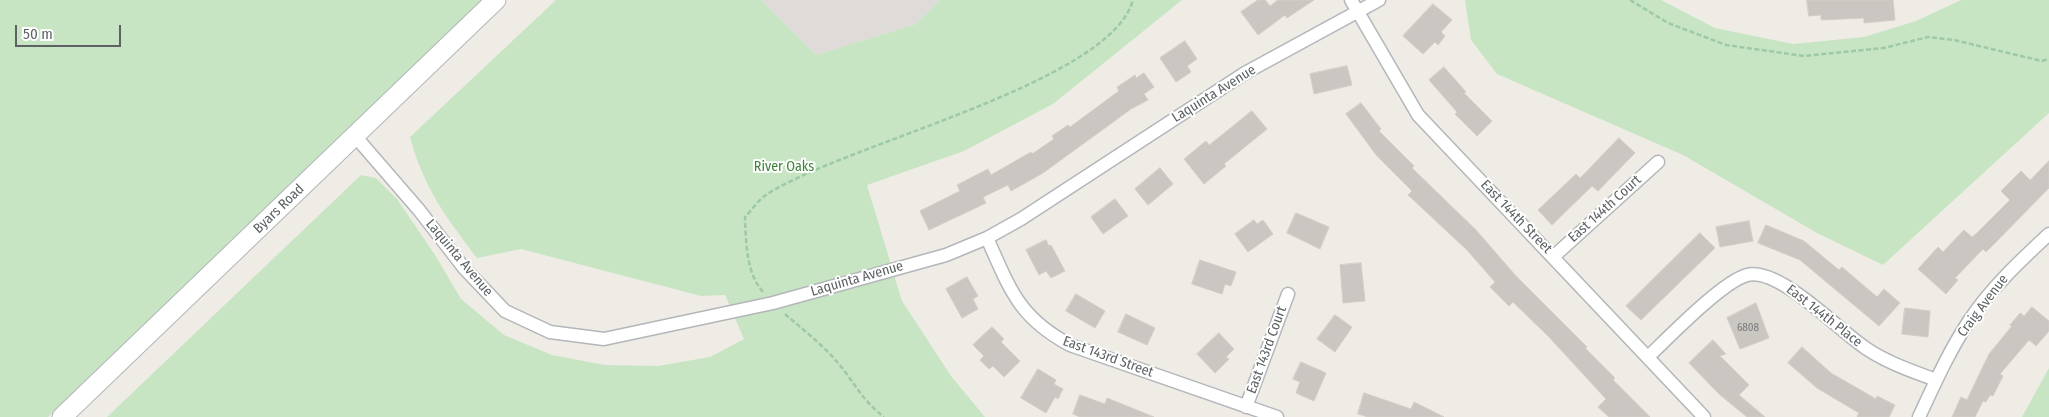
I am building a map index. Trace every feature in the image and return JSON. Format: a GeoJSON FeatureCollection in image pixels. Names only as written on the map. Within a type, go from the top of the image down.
{"type":"FeatureCollection","features":[{"type":"Feature","properties":{"kind":"street","name":"Byars Road"},"geometry":{"type":"LineString","coordinates":[[62,417],[496,0]]}},
{"type":"Feature","properties":{"kind":"street","name":"East 144th Street"},"geometry":{"type":"LineString","coordinates":[[1351,0],[1418,115],[1704,417]]}},
{"type":"Feature","properties":{"kind":"street","name":"Laquinta Avenue"},"geometry":{"type":"LineString","coordinates":[[355,136],[420,210],[464,268],[505,311],[550,332],[604,339],[774,303],[946,255],[987,238],[1020,219],[1246,73],[1379,0]]}},
{"type":"Feature","properties":{"kind":"street","name":"East 144th Court"},"geometry":{"type":"LineString","coordinates":[[1553,257],[1658,162]]}},
{"type":"Feature","properties":{"kind":"street","name":"Craig Avenue"},"geometry":{"type":"LineString","coordinates":[[1919,417],[1936,380],[1968,322],[2006,275],[2049,234]]}},
{"type":"Feature","properties":{"kind":"street","name":"East 143rd Street"},"geometry":{"type":"LineString","coordinates":[[987,238],[1015,299],[1030,318],[1049,334],[1070,345],[1278,417]]}},
{"type":"Feature","properties":{"kind":"street","name":"East 144th Place"},"geometry":{"type":"LineString","coordinates":[[1648,357],[1730,282],[1748,275],[1760,274],[1784,284],[1866,348],[1892,363],[1936,380]]}},
{"type":"Feature","properties":{"kind":"street","name":"East 143rd Court"},"geometry":{"type":"LineString","coordinates":[[1246,407],[1288,294]]}},
{"type":"Feature","properties":{"kind":"path"},"geometry":{"type":"LineString","coordinates":[[884,417],[857,391],[846,374],[825,350],[755,283],[746,244],[745,217],[765,196],[801,177],[1007,93],[1069,65],[1105,41],[1130,13],[1134,0]]}},
{"type":"Feature","properties":{"kind":"path"},"geometry":{"type":"LineString","coordinates":[[1630,0],[1668,23],[1726,45],[1804,56],[1884,48],[1928,37],[1954,40],[2042,61],[2049,59]]}},
{"type":"Feature","properties":{"kind":"shaded area"},"geometry":{"type":"Polygon","coordinates":[[[761,0],[940,0],[916,24],[816,55],[761,0]]]}},
{"type":"Feature","properties":{"kind":"green space"},"geometry":{"type":"Polygon","coordinates":[[[0,0],[482,0],[48,417],[0,417],[0,0]]]}},
{"type":"Feature","properties":{"kind":"green space","name":"River Oaks"},"geometry":{"type":"Polygon","coordinates":[[[556,0],[761,0],[816,55],[916,24],[940,0],[1182,0],[1053,104],[964,151],[867,185],[902,301],[951,376],[985,417],[107,417],[361,175],[376,178],[397,199],[435,255],[461,299],[504,335],[552,355],[605,365],[658,366],[710,357],[744,339],[725,295],[701,296],[521,249],[477,258],[437,202],[422,172],[410,137],[556,0]]]}},
{"type":"Feature","properties":{"kind":"green space"},"geometry":{"type":"Polygon","coordinates":[[[1465,0],[1661,0],[1715,28],[1793,44],[1864,37],[1916,21],[1961,0],[2049,0],[2049,113],[1883,265],[1817,233],[1683,155],[1497,74],[1471,40],[1465,0]]]}},
{"type":"Feature","properties":{"kind":"green space"},"geometry":{"type":"Polygon","coordinates":[[[2049,368],[2049,417],[2022,417],[2049,368]]]}},
{"type":"Feature","properties":{"kind":"building"},"geometry":{"type":"Polygon","coordinates":[[[1258,0],[1265,0],[1270,6],[1278,0],[1314,0],[1287,18],[1285,15],[1258,35],[1241,12],[1258,0]]]}},
{"type":"Feature","properties":{"kind":"building"},"geometry":{"type":"Polygon","coordinates":[[[1807,0],[1893,0],[1895,20],[1864,23],[1864,18],[1821,20],[1821,15],[1809,16],[1807,0]]]}},
{"type":"Feature","properties":{"kind":"building"},"geometry":{"type":"Polygon","coordinates":[[[1433,4],[1452,20],[1441,32],[1445,36],[1438,45],[1435,42],[1423,54],[1403,36],[1433,4]]]}},
{"type":"Feature","properties":{"kind":"building"},"geometry":{"type":"Polygon","coordinates":[[[1185,41],[1197,59],[1187,66],[1191,72],[1176,82],[1160,58],[1185,41]]]}},
{"type":"Feature","properties":{"kind":"building"},"geometry":{"type":"Polygon","coordinates":[[[1347,66],[1352,85],[1314,94],[1310,74],[1347,66]]]}},
{"type":"Feature","properties":{"kind":"building"},"geometry":{"type":"Polygon","coordinates":[[[1444,67],[1466,92],[1464,93],[1492,121],[1477,136],[1455,114],[1457,112],[1429,80],[1444,67]]]}},
{"type":"Feature","properties":{"kind":"building"},"geometry":{"type":"Polygon","coordinates":[[[1144,73],[1154,87],[1144,94],[1148,100],[1131,109],[1043,173],[1011,191],[1008,185],[983,197],[986,203],[929,230],[920,211],[960,191],[957,185],[988,169],[991,175],[1031,152],[1032,154],[1054,139],[1052,136],[1068,125],[1070,127],[1119,91],[1117,87],[1135,75],[1136,78],[1144,73]]]}},
{"type":"Feature","properties":{"kind":"building"},"geometry":{"type":"Polygon","coordinates":[[[1361,103],[1381,129],[1379,131],[1414,166],[1412,168],[1476,230],[1516,276],[1587,347],[1585,348],[1615,378],[1613,380],[1650,417],[1609,417],[1598,407],[1606,399],[1549,337],[1513,302],[1509,306],[1490,287],[1495,282],[1467,250],[1408,195],[1412,191],[1377,156],[1346,114],[1361,103]]]}},
{"type":"Feature","properties":{"kind":"building"},"geometry":{"type":"Polygon","coordinates":[[[1252,111],[1267,129],[1224,164],[1226,166],[1204,184],[1184,159],[1206,141],[1209,145],[1252,111]]]}},
{"type":"Feature","properties":{"kind":"building"},"geometry":{"type":"Polygon","coordinates":[[[1619,138],[1635,153],[1598,191],[1592,186],[1552,225],[1538,210],[1576,174],[1580,178],[1619,138]]]}},
{"type":"Feature","properties":{"kind":"building"},"geometry":{"type":"Polygon","coordinates":[[[2049,161],[2049,188],[1986,252],[1983,249],[1955,278],[1958,280],[1946,294],[1918,269],[1938,247],[1943,252],[1964,230],[1972,237],[1977,233],[2010,200],[2001,191],[2021,171],[2030,180],[2049,161]]]}},
{"type":"Feature","properties":{"kind":"building"},"geometry":{"type":"Polygon","coordinates":[[[1160,168],[1173,184],[1148,205],[1135,189],[1160,168]]]}},
{"type":"Feature","properties":{"kind":"building"},"geometry":{"type":"Polygon","coordinates":[[[1115,199],[1128,216],[1103,234],[1091,217],[1115,199]]]}},
{"type":"Feature","properties":{"kind":"building"},"geometry":{"type":"Polygon","coordinates":[[[1296,213],[1329,227],[1320,249],[1287,233],[1296,213]]]}},
{"type":"Feature","properties":{"kind":"building"},"geometry":{"type":"Polygon","coordinates":[[[1254,220],[1257,224],[1263,220],[1273,234],[1248,252],[1235,234],[1254,220]]]}},
{"type":"Feature","properties":{"kind":"building"},"geometry":{"type":"Polygon","coordinates":[[[1749,221],[1753,241],[1720,247],[1716,227],[1749,221]]]}},
{"type":"Feature","properties":{"kind":"building"},"geometry":{"type":"Polygon","coordinates":[[[1766,225],[1804,241],[1839,270],[1842,267],[1877,297],[1884,289],[1900,303],[1879,326],[1800,260],[1758,243],[1766,225]]]}},
{"type":"Feature","properties":{"kind":"building"},"geometry":{"type":"Polygon","coordinates":[[[1700,233],[1715,248],[1641,320],[1626,306],[1700,233]]]}},
{"type":"Feature","properties":{"kind":"building"},"geometry":{"type":"Polygon","coordinates":[[[1046,240],[1049,246],[1051,245],[1065,271],[1051,278],[1046,271],[1039,275],[1026,250],[1046,240]]]}},
{"type":"Feature","properties":{"kind":"building"},"geometry":{"type":"Polygon","coordinates":[[[1200,260],[1236,272],[1231,286],[1225,284],[1222,294],[1192,284],[1200,260]]]}},
{"type":"Feature","properties":{"kind":"building"},"geometry":{"type":"Polygon","coordinates":[[[1361,263],[1365,301],[1343,303],[1340,265],[1361,263]]]}},
{"type":"Feature","properties":{"kind":"building"},"geometry":{"type":"Polygon","coordinates":[[[967,277],[978,296],[973,299],[978,309],[962,318],[946,289],[967,277]]]}},
{"type":"Feature","properties":{"kind":"building"},"geometry":{"type":"Polygon","coordinates":[[[1076,294],[1105,311],[1095,328],[1066,311],[1076,294]]]}},
{"type":"Feature","properties":{"kind":"building"},"geometry":{"type":"Polygon","coordinates":[[[1756,303],[1769,338],[1740,349],[1727,318],[1756,303]]]}},
{"type":"Feature","properties":{"kind":"building"},"geometry":{"type":"Polygon","coordinates":[[[2032,307],[2049,321],[2049,331],[2036,346],[2029,340],[2000,374],[2003,376],[1993,396],[1990,395],[1986,402],[1983,401],[1975,417],[1952,417],[1961,397],[1967,400],[1989,354],[2012,326],[2010,325],[2020,313],[2024,316],[2032,307]]]}},
{"type":"Feature","properties":{"kind":"building"},"geometry":{"type":"Polygon","coordinates":[[[1905,308],[1930,311],[1928,337],[1902,334],[1905,308]]]}},
{"type":"Feature","properties":{"kind":"building"},"geometry":{"type":"Polygon","coordinates":[[[1126,314],[1155,328],[1147,345],[1118,332],[1126,314]]]}},
{"type":"Feature","properties":{"kind":"building"},"geometry":{"type":"Polygon","coordinates":[[[1335,315],[1352,327],[1335,352],[1317,339],[1335,315]]]}},
{"type":"Feature","properties":{"kind":"building"},"geometry":{"type":"Polygon","coordinates":[[[992,327],[1004,339],[1001,342],[1020,361],[1004,377],[993,366],[989,369],[980,360],[984,356],[973,345],[992,327]]]}},
{"type":"Feature","properties":{"kind":"building"},"geometry":{"type":"Polygon","coordinates":[[[1219,333],[1234,349],[1226,357],[1229,359],[1215,373],[1197,354],[1219,333]]]}},
{"type":"Feature","properties":{"kind":"building"},"geometry":{"type":"Polygon","coordinates":[[[1713,340],[1726,354],[1720,356],[1749,385],[1739,395],[1765,417],[1747,417],[1719,394],[1689,363],[1713,340]]]}},
{"type":"Feature","properties":{"kind":"building"},"geometry":{"type":"Polygon","coordinates":[[[1802,347],[1831,373],[1876,399],[1877,396],[1895,405],[1889,417],[1857,417],[1859,413],[1817,388],[1788,363],[1802,347]]]}},
{"type":"Feature","properties":{"kind":"building"},"geometry":{"type":"Polygon","coordinates":[[[1301,362],[1326,373],[1314,401],[1296,393],[1300,382],[1293,379],[1301,362]]]}},
{"type":"Feature","properties":{"kind":"building"},"geometry":{"type":"Polygon","coordinates":[[[1038,369],[1056,380],[1054,384],[1063,389],[1058,399],[1055,397],[1046,413],[1021,398],[1038,369]]]}},
{"type":"Feature","properties":{"kind":"building"},"geometry":{"type":"Polygon","coordinates":[[[1364,393],[1411,409],[1414,402],[1444,417],[1368,417],[1358,414],[1364,393]]]}},
{"type":"Feature","properties":{"kind":"building"},"geometry":{"type":"Polygon","coordinates":[[[1080,395],[1105,404],[1107,398],[1154,417],[1080,417],[1073,414],[1080,395]]]}}]}
